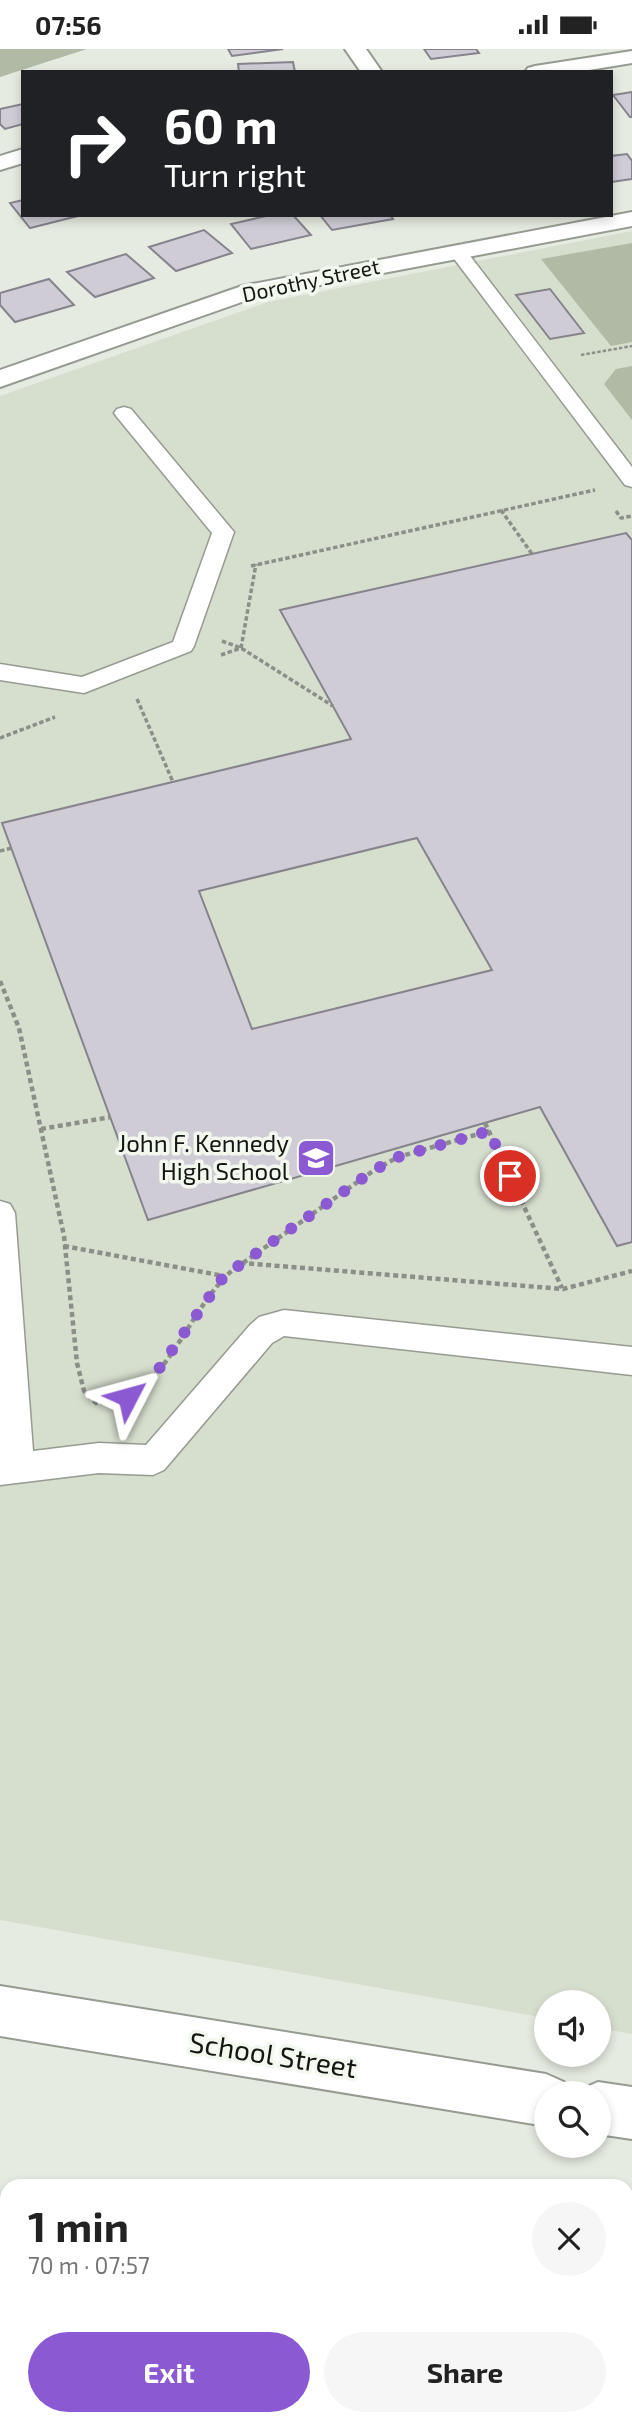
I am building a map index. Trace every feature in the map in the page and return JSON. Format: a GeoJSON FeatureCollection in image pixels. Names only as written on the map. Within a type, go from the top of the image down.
{"type":"FeatureCollection","features":[{"type":"Feature","properties":{"kind":"street"},"geometry":{"type":"LineString","coordinates":[[355,49],[371,70]]}},
{"type":"Feature","properties":{"kind":"street"},"geometry":{"type":"LineString","coordinates":[[548,70],[632,57]]}},
{"type":"Feature","properties":{"kind":"street"},"geometry":{"type":"LineString","coordinates":[[0,163],[21,157]]}},
{"type":"Feature","properties":{"kind":"street","name":"Dorothy Street"},"geometry":{"type":"LineString","coordinates":[[0,379],[251,291],[632,219]]}},
{"type":"Feature","properties":{"kind":"street","name":"School Street"},"geometry":{"type":"LineString","coordinates":[[0,2011],[534,2098]]}},
{"type":"Feature","properties":{"kind":"street"},"geometry":{"type":"LineString","coordinates":[[611,2110],[632,2113]]}},
{"type":"Feature","properties":{"kind":"lane"},"geometry":{"type":"LineString","coordinates":[[458,251],[632,481]]}},
{"type":"Feature","properties":{"kind":"lane"},"geometry":{"type":"LineString","coordinates":[[0,671],[84,685],[183,646],[223,532],[124,413]]}},
{"type":"Feature","properties":{"kind":"lane"},"geometry":{"type":"LineString","coordinates":[[0,1213],[9,1469],[99,1458],[153,1460],[261,1335],[270,1326],[284,1322],[632,1360]]}},
{"type":"Feature","properties":{"kind":"path"},"geometry":{"type":"LineString","coordinates":[[542,363],[632,346]]}},
{"type":"Feature","properties":{"kind":"path"},"geometry":{"type":"LineString","coordinates":[[208,576],[599,489]]}},
{"type":"Feature","properties":{"kind":"path"},"geometry":{"type":"LineString","coordinates":[[501,510],[532,554]]}},
{"type":"Feature","properties":{"kind":"path"},"geometry":{"type":"LineString","coordinates":[[218,640],[241,647],[333,706]]}},
{"type":"Feature","properties":{"kind":"path"},"geometry":{"type":"LineString","coordinates":[[132,688],[173,782]]}},
{"type":"Feature","properties":{"kind":"path"},"geometry":{"type":"LineString","coordinates":[[0,851],[12,848]]}},
{"type":"Feature","properties":{"kind":"path"},"geometry":{"type":"LineString","coordinates":[[0,981],[19,1028],[41,1129],[64,1246],[77,1363],[84,1391],[96,1403],[109,1405],[128,1397],[156,1373],[224,1276],[373,1171],[398,1157],[489,1131]]}},
{"type":"Feature","properties":{"kind":"path"},"geometry":{"type":"LineString","coordinates":[[41,1129],[111,1117]]}},
{"type":"Feature","properties":{"kind":"path"},"geometry":{"type":"LineString","coordinates":[[485,1123],[563,1289]]}},
{"type":"Feature","properties":{"kind":"path"},"geometry":{"type":"LineString","coordinates":[[64,1246],[224,1276]]}},
{"type":"Feature","properties":{"kind":"path"},"geometry":{"type":"LineString","coordinates":[[242,1263],[563,1289],[632,1271]]}},
{"type":"Feature","properties":{"kind":"shaded area"},"geometry":{"type":"Polygon","coordinates":[[[0,49],[87,49],[21,70],[0,77],[0,49]]]}},
{"type":"Feature","properties":{"kind":"shaded area","name":"John F. Kennedy High School"},"geometry":{"type":"Polygon","coordinates":[[[632,231],[632,2034],[611,2030],[611,1990],[534,1990],[534,2016],[0,1920],[0,396],[268,302],[632,231]]]}},
{"type":"Feature","properties":{"kind":"shaded area"},"geometry":{"type":"Polygon","coordinates":[[[632,243],[632,342],[611,346],[541,259],[632,243]]]}},
{"type":"Feature","properties":{"kind":"shaded area"},"geometry":{"type":"Polygon","coordinates":[[[632,366],[632,420],[604,384],[616,369],[632,366]]]}},
{"type":"Feature","properties":{"kind":"building"},"geometry":{"type":"Polygon","coordinates":[[[228,49],[283,49],[232,56],[228,49]]]}},
{"type":"Feature","properties":{"kind":"building"},"geometry":{"type":"Polygon","coordinates":[[[424,49],[476,49],[479,53],[431,59],[424,49]]]}},
{"type":"Feature","properties":{"kind":"building"},"geometry":{"type":"Polygon","coordinates":[[[293,62],[295,70],[239,70],[238,64],[293,62]]]}},
{"type":"Feature","properties":{"kind":"building"},"geometry":{"type":"Polygon","coordinates":[[[632,92],[632,117],[630,117],[613,95],[632,92]]]}},
{"type":"Feature","properties":{"kind":"building"},"geometry":{"type":"Polygon","coordinates":[[[21,104],[21,125],[5,129],[0,124],[0,109],[21,104]]]}},
{"type":"Feature","properties":{"kind":"building"},"geometry":{"type":"Polygon","coordinates":[[[627,154],[632,161],[632,179],[613,182],[613,156],[627,154]]]}},
{"type":"Feature","properties":{"kind":"building"},"geometry":{"type":"Polygon","coordinates":[[[21,200],[21,217],[10,203],[21,200]]]}},
{"type":"Feature","properties":{"kind":"building"},"geometry":{"type":"Polygon","coordinates":[[[21,217],[74,217],[30,228],[21,217]]]}},
{"type":"Feature","properties":{"kind":"building"},"geometry":{"type":"Polygon","coordinates":[[[262,217],[295,217],[311,235],[251,249],[231,224],[262,217]]]}},
{"type":"Feature","properties":{"kind":"building"},"geometry":{"type":"Polygon","coordinates":[[[322,217],[393,219],[332,230],[322,217]]]}},
{"type":"Feature","properties":{"kind":"building"},"geometry":{"type":"Polygon","coordinates":[[[204,230],[232,253],[176,271],[149,247],[204,230]]]}},
{"type":"Feature","properties":{"kind":"building"},"geometry":{"type":"Polygon","coordinates":[[[126,254],[154,278],[95,297],[67,272],[126,254]]]}},
{"type":"Feature","properties":{"kind":"building"},"geometry":{"type":"Polygon","coordinates":[[[49,279],[74,305],[15,322],[0,305],[0,293],[49,279]]]}},
{"type":"Feature","properties":{"kind":"building"},"geometry":{"type":"Polygon","coordinates":[[[550,289],[584,333],[550,339],[516,295],[550,289]]]}},
{"type":"Feature","properties":{"kind":"building"},"geometry":{"type":"Polygon","coordinates":[[[626,533],[632,540],[632,1242],[617,1246],[540,1107],[148,1220],[2,823],[351,739],[280,610],[626,533]],[[417,838],[199,891],[252,1029],[492,970],[417,838]]]}},
{"type":"Feature","properties":{"kind":"place","name":"John F. Kennedy High School"},"geometry":{"type":"Point","coordinates":[316,1158]}},
{"type":"Feature","properties":{"kind":"route"},"geometry":{"type":"LineString","coordinates":[[128,1397],[156,1373],[224,1276],[373,1171],[417,1150],[489,1131],[510,1176]]}}]}
